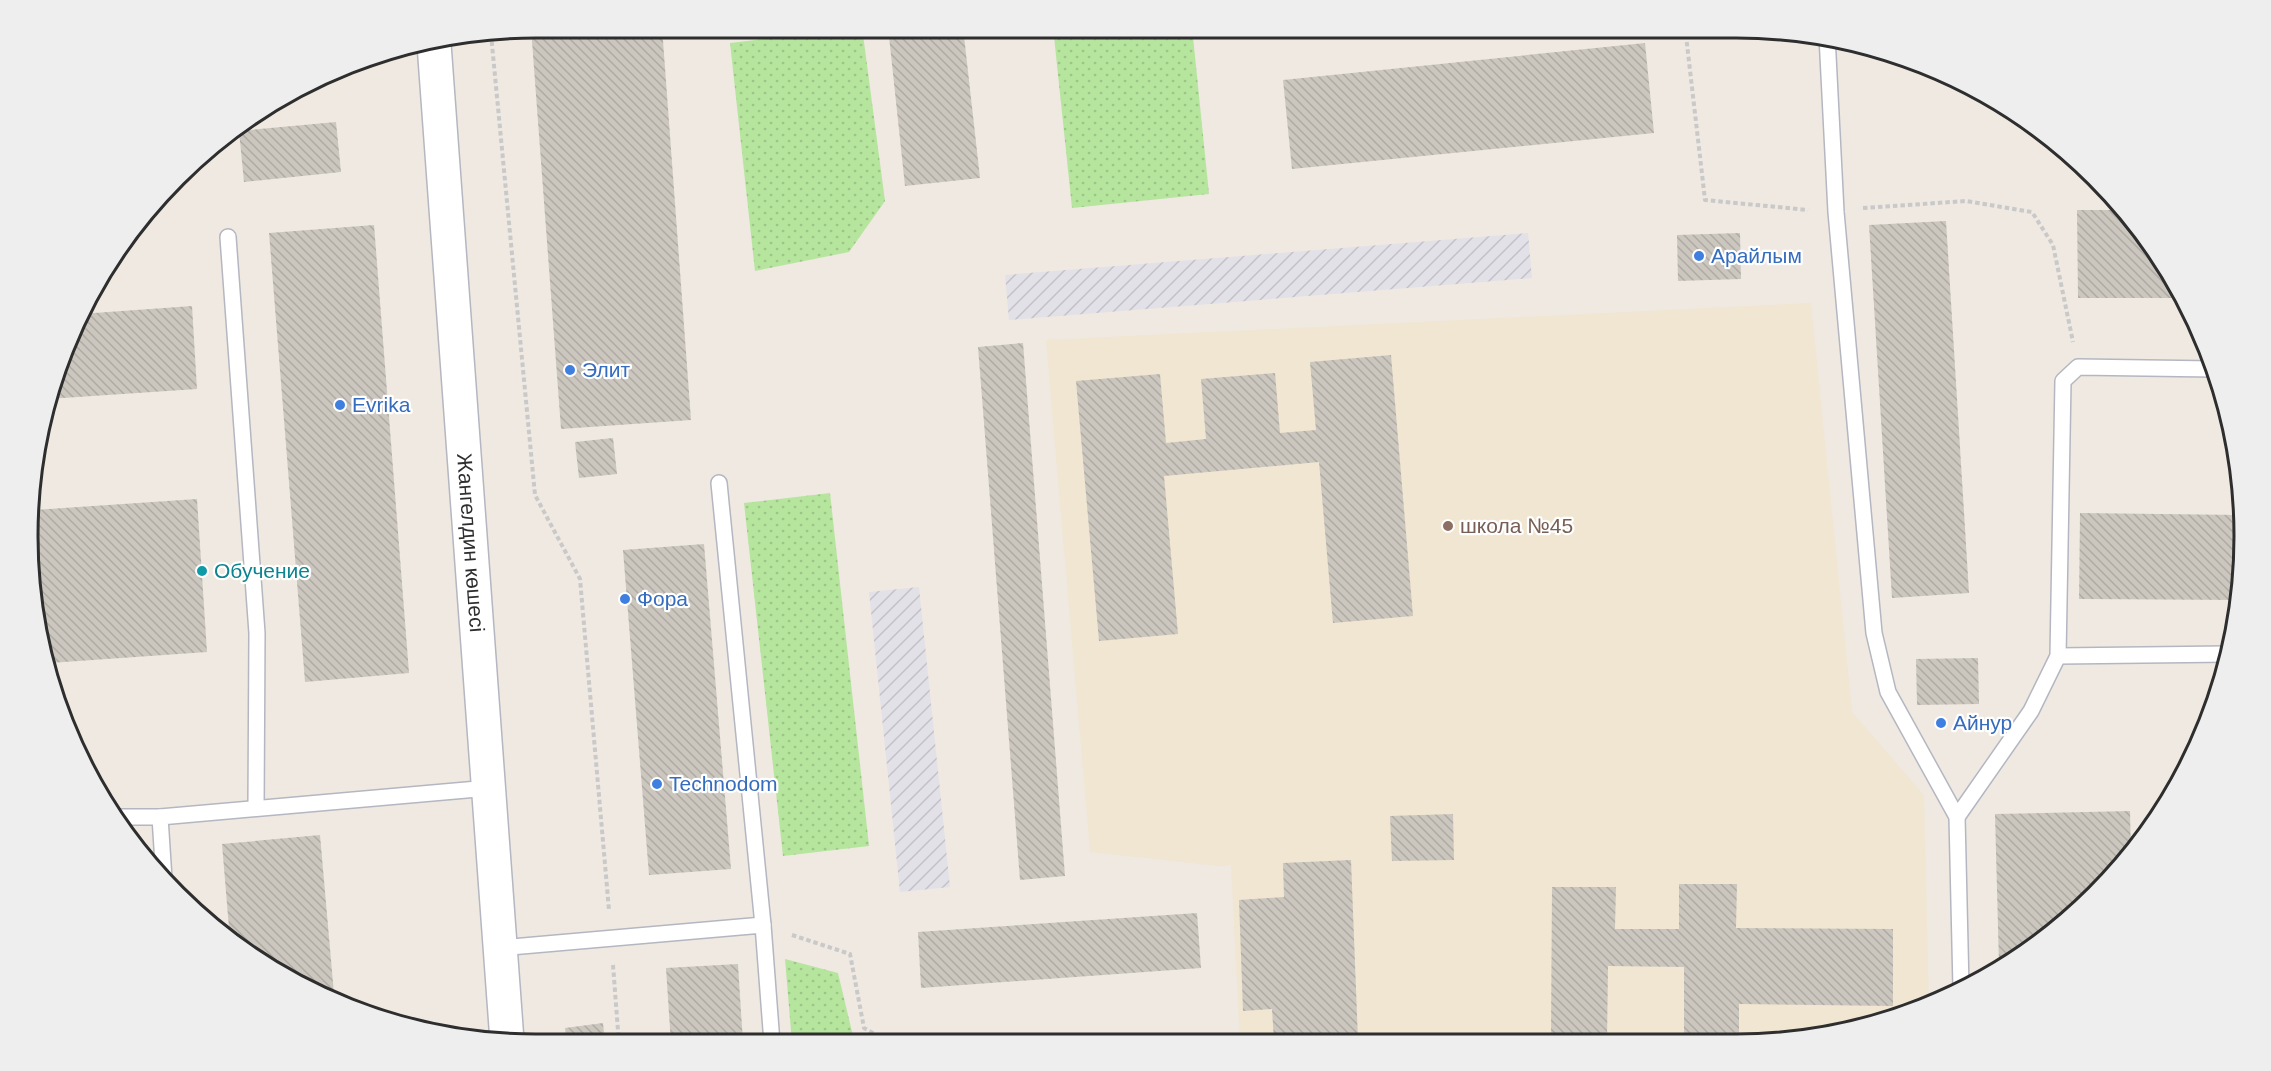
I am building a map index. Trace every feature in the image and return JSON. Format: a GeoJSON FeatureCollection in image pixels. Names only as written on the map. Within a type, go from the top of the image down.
{"type":"FeatureCollection","features":[{"type":"Feature","properties":{"kind":"main road","name":"Жангелдин көшесі"},"geometry":{"type":"LineString","coordinates":[[434,48],[506,1032]]}},
{"type":"Feature","properties":{"kind":"lane"},"geometry":{"type":"LineString","coordinates":[[1828,46],[1836,212],[1874,633],[1888,692],[1957,816],[1961,979]]}},
{"type":"Feature","properties":{"kind":"lane"},"geometry":{"type":"LineString","coordinates":[[228,237],[257,633],[256,808]]}},
{"type":"Feature","properties":{"kind":"lane"},"geometry":{"type":"LineString","coordinates":[[1957,816],[2031,711],[2058,656],[2063,381],[2078,367],[2205,369]]}},
{"type":"Feature","properties":{"kind":"lane"},"geometry":{"type":"LineString","coordinates":[[719,483],[763,925],[771,1034]]}},
{"type":"Feature","properties":{"kind":"lane"},"geometry":{"type":"LineString","coordinates":[[2058,656],[2219,654]]}},
{"type":"Feature","properties":{"kind":"lane"},"geometry":{"type":"LineString","coordinates":[[125,817],[160,817],[489,788]]}},
{"type":"Feature","properties":{"kind":"lane"},"geometry":{"type":"LineString","coordinates":[[160,817],[163,866]]}},
{"type":"Feature","properties":{"kind":"lane"},"geometry":{"type":"LineString","coordinates":[[500,948],[763,925]]}},
{"type":"Feature","properties":{"kind":"path"},"geometry":{"type":"LineString","coordinates":[[1685,38],[1705,200],[1836,212],[1881,206],[1966,201],[2032,212],[2053,245],[2078,367]]}},
{"type":"Feature","properties":{"kind":"path"},"geometry":{"type":"LineString","coordinates":[[492,40],[535,495],[580,579],[618,1034]]}},
{"type":"Feature","properties":{"kind":"path"},"geometry":{"type":"LineString","coordinates":[[763,925],[850,954],[864,1028],[875,1034]]}},
{"type":"Feature","properties":{"kind":"shaded area"},"geometry":{"type":"Polygon","coordinates":[[[1528,233],[1532,278],[1009,320],[1005,275],[1528,233]]]}},
{"type":"Feature","properties":{"kind":"shaded area","name":"школа №45"},"geometry":{"type":"Polygon","coordinates":[[[1811,303],[1852,712],[1924,795],[1929,995],[1864,1017],[1833,1024],[1736,1034],[1240,1034],[1231,865],[1218,866],[1090,852],[1046,340],[1811,303]]]}},
{"type":"Feature","properties":{"kind":"shaded area"},"geometry":{"type":"Polygon","coordinates":[[[919,587],[950,887],[900,892],[869,592],[919,587]]]}},
{"type":"Feature","properties":{"kind":"green space"},"geometry":{"type":"Polygon","coordinates":[[[771,38],[863,38],[885,201],[849,252],[755,271],[730,43],[771,38]]]}},
{"type":"Feature","properties":{"kind":"green space"},"geometry":{"type":"Polygon","coordinates":[[[1054,38],[1193,38],[1209,194],[1072,208],[1054,38]]]}},
{"type":"Feature","properties":{"kind":"green space"},"geometry":{"type":"Polygon","coordinates":[[[830,493],[869,846],[783,856],[744,503],[830,493]]]}},
{"type":"Feature","properties":{"kind":"green space"},"geometry":{"type":"Polygon","coordinates":[[[785,959],[838,973],[853,1034],[791,1034],[785,959]]]}},
{"type":"Feature","properties":{"kind":"building"},"geometry":{"type":"Polygon","coordinates":[[[532,38],[663,38],[691,420],[561,429],[532,38]]]}},
{"type":"Feature","properties":{"kind":"building"},"geometry":{"type":"Polygon","coordinates":[[[889,38],[964,38],[980,178],[905,186],[889,38]]]}},
{"type":"Feature","properties":{"kind":"building"},"geometry":{"type":"Polygon","coordinates":[[[1645,43],[1654,133],[1292,169],[1283,80],[1645,43]]]}},
{"type":"Feature","properties":{"kind":"building"},"geometry":{"type":"Polygon","coordinates":[[[336,122],[341,172],[244,182],[239,135],[246,130],[336,122]]]}},
{"type":"Feature","properties":{"kind":"building"},"geometry":{"type":"Polygon","coordinates":[[[2077,210],[2113,210],[2150,259],[2173,298],[2078,298],[2077,210]]]}},
{"type":"Feature","properties":{"kind":"building"},"geometry":{"type":"Polygon","coordinates":[[[1946,221],[1969,593],[1892,598],[1869,225],[1946,221]]]}},
{"type":"Feature","properties":{"kind":"building"},"geometry":{"type":"Polygon","coordinates":[[[374,225],[409,673],[305,682],[269,233],[374,225]]]}},
{"type":"Feature","properties":{"kind":"building"},"geometry":{"type":"Polygon","coordinates":[[[1740,233],[1741,279],[1678,281],[1677,235],[1740,233]]]}},
{"type":"Feature","properties":{"kind":"building"},"geometry":{"type":"Polygon","coordinates":[[[192,306],[197,389],[57,398],[75,345],[90,313],[192,306]]]}},
{"type":"Feature","properties":{"kind":"building"},"geometry":{"type":"Polygon","coordinates":[[[1023,343],[1065,876],[1020,880],[978,347],[1023,343]]]}},
{"type":"Feature","properties":{"kind":"building"},"geometry":{"type":"Polygon","coordinates":[[[1391,355],[1413,616],[1333,623],[1319,462],[1164,476],[1178,634],[1099,641],[1076,381],[1160,374],[1166,443],[1206,439],[1201,379],[1275,373],[1280,433],[1316,430],[1310,362],[1391,355]]]}},
{"type":"Feature","properties":{"kind":"building"},"geometry":{"type":"Polygon","coordinates":[[[613,438],[617,474],[579,478],[575,442],[613,438]]]}},
{"type":"Feature","properties":{"kind":"building"},"geometry":{"type":"Polygon","coordinates":[[[197,499],[207,652],[54,663],[42,601],[39,568],[39,510],[197,499]]]}},
{"type":"Feature","properties":{"kind":"building"},"geometry":{"type":"Polygon","coordinates":[[[2080,513],[2233,515],[2234,536],[2229,600],[2079,599],[2080,513]]]}},
{"type":"Feature","properties":{"kind":"building"},"geometry":{"type":"Polygon","coordinates":[[[704,544],[731,869],[649,875],[623,550],[704,544]]]}},
{"type":"Feature","properties":{"kind":"building"},"geometry":{"type":"Polygon","coordinates":[[[1978,658],[1979,704],[1917,705],[1916,659],[1978,658]]]}},
{"type":"Feature","properties":{"kind":"building"},"geometry":{"type":"Polygon","coordinates":[[[2130,811],[2131,839],[2110,864],[2064,910],[2039,931],[1999,958],[1995,814],[2130,811]]]}},
{"type":"Feature","properties":{"kind":"building"},"geometry":{"type":"Polygon","coordinates":[[[1453,814],[1454,860],[1392,861],[1390,816],[1453,814]]]}},
{"type":"Feature","properties":{"kind":"building"},"geometry":{"type":"Polygon","coordinates":[[[320,835],[334,991],[286,967],[229,929],[222,844],[320,835]]]}},
{"type":"Feature","properties":{"kind":"building"},"geometry":{"type":"Polygon","coordinates":[[[1351,860],[1358,1034],[1274,1034],[1272,1009],[1243,1011],[1239,900],[1284,897],[1283,863],[1351,860]]]}},
{"type":"Feature","properties":{"kind":"building"},"geometry":{"type":"Polygon","coordinates":[[[1679,884],[1737,884],[1736,928],[1893,929],[1893,1006],[1739,1004],[1739,1034],[1684,1034],[1684,967],[1608,966],[1607,1034],[1551,1034],[1552,887],[1616,887],[1615,929],[1679,929],[1679,884]]]}},
{"type":"Feature","properties":{"kind":"building"},"geometry":{"type":"Polygon","coordinates":[[[1197,913],[1201,968],[921,988],[918,932],[1197,913]]]}},
{"type":"Feature","properties":{"kind":"building"},"geometry":{"type":"Polygon","coordinates":[[[738,964],[742,1034],[670,1034],[666,968],[738,964]]]}},
{"type":"Feature","properties":{"kind":"building"},"geometry":{"type":"Polygon","coordinates":[[[603,1023],[604,1034],[566,1034],[565,1028],[603,1023]]]}},
{"type":"Feature","properties":{"kind":"place","name":"Арайлым"},"geometry":{"type":"Point","coordinates":[1699,256]}},
{"type":"Feature","properties":{"kind":"place","name":"Элит"},"geometry":{"type":"Point","coordinates":[570,370]}},
{"type":"Feature","properties":{"kind":"place","name":"Evrika"},"geometry":{"type":"Point","coordinates":[340,405]}},
{"type":"Feature","properties":{"kind":"place","name":"школа №45"},"geometry":{"type":"Point","coordinates":[1448,526]}},
{"type":"Feature","properties":{"kind":"place","name":"Обучение"},"geometry":{"type":"Point","coordinates":[202,571]}},
{"type":"Feature","properties":{"kind":"place","name":"Фора"},"geometry":{"type":"Point","coordinates":[625,599]}},
{"type":"Feature","properties":{"kind":"place","name":"Айнур"},"geometry":{"type":"Point","coordinates":[1941,723]}},
{"type":"Feature","properties":{"kind":"place","name":"Technodom"},"geometry":{"type":"Point","coordinates":[657,784]}}]}
